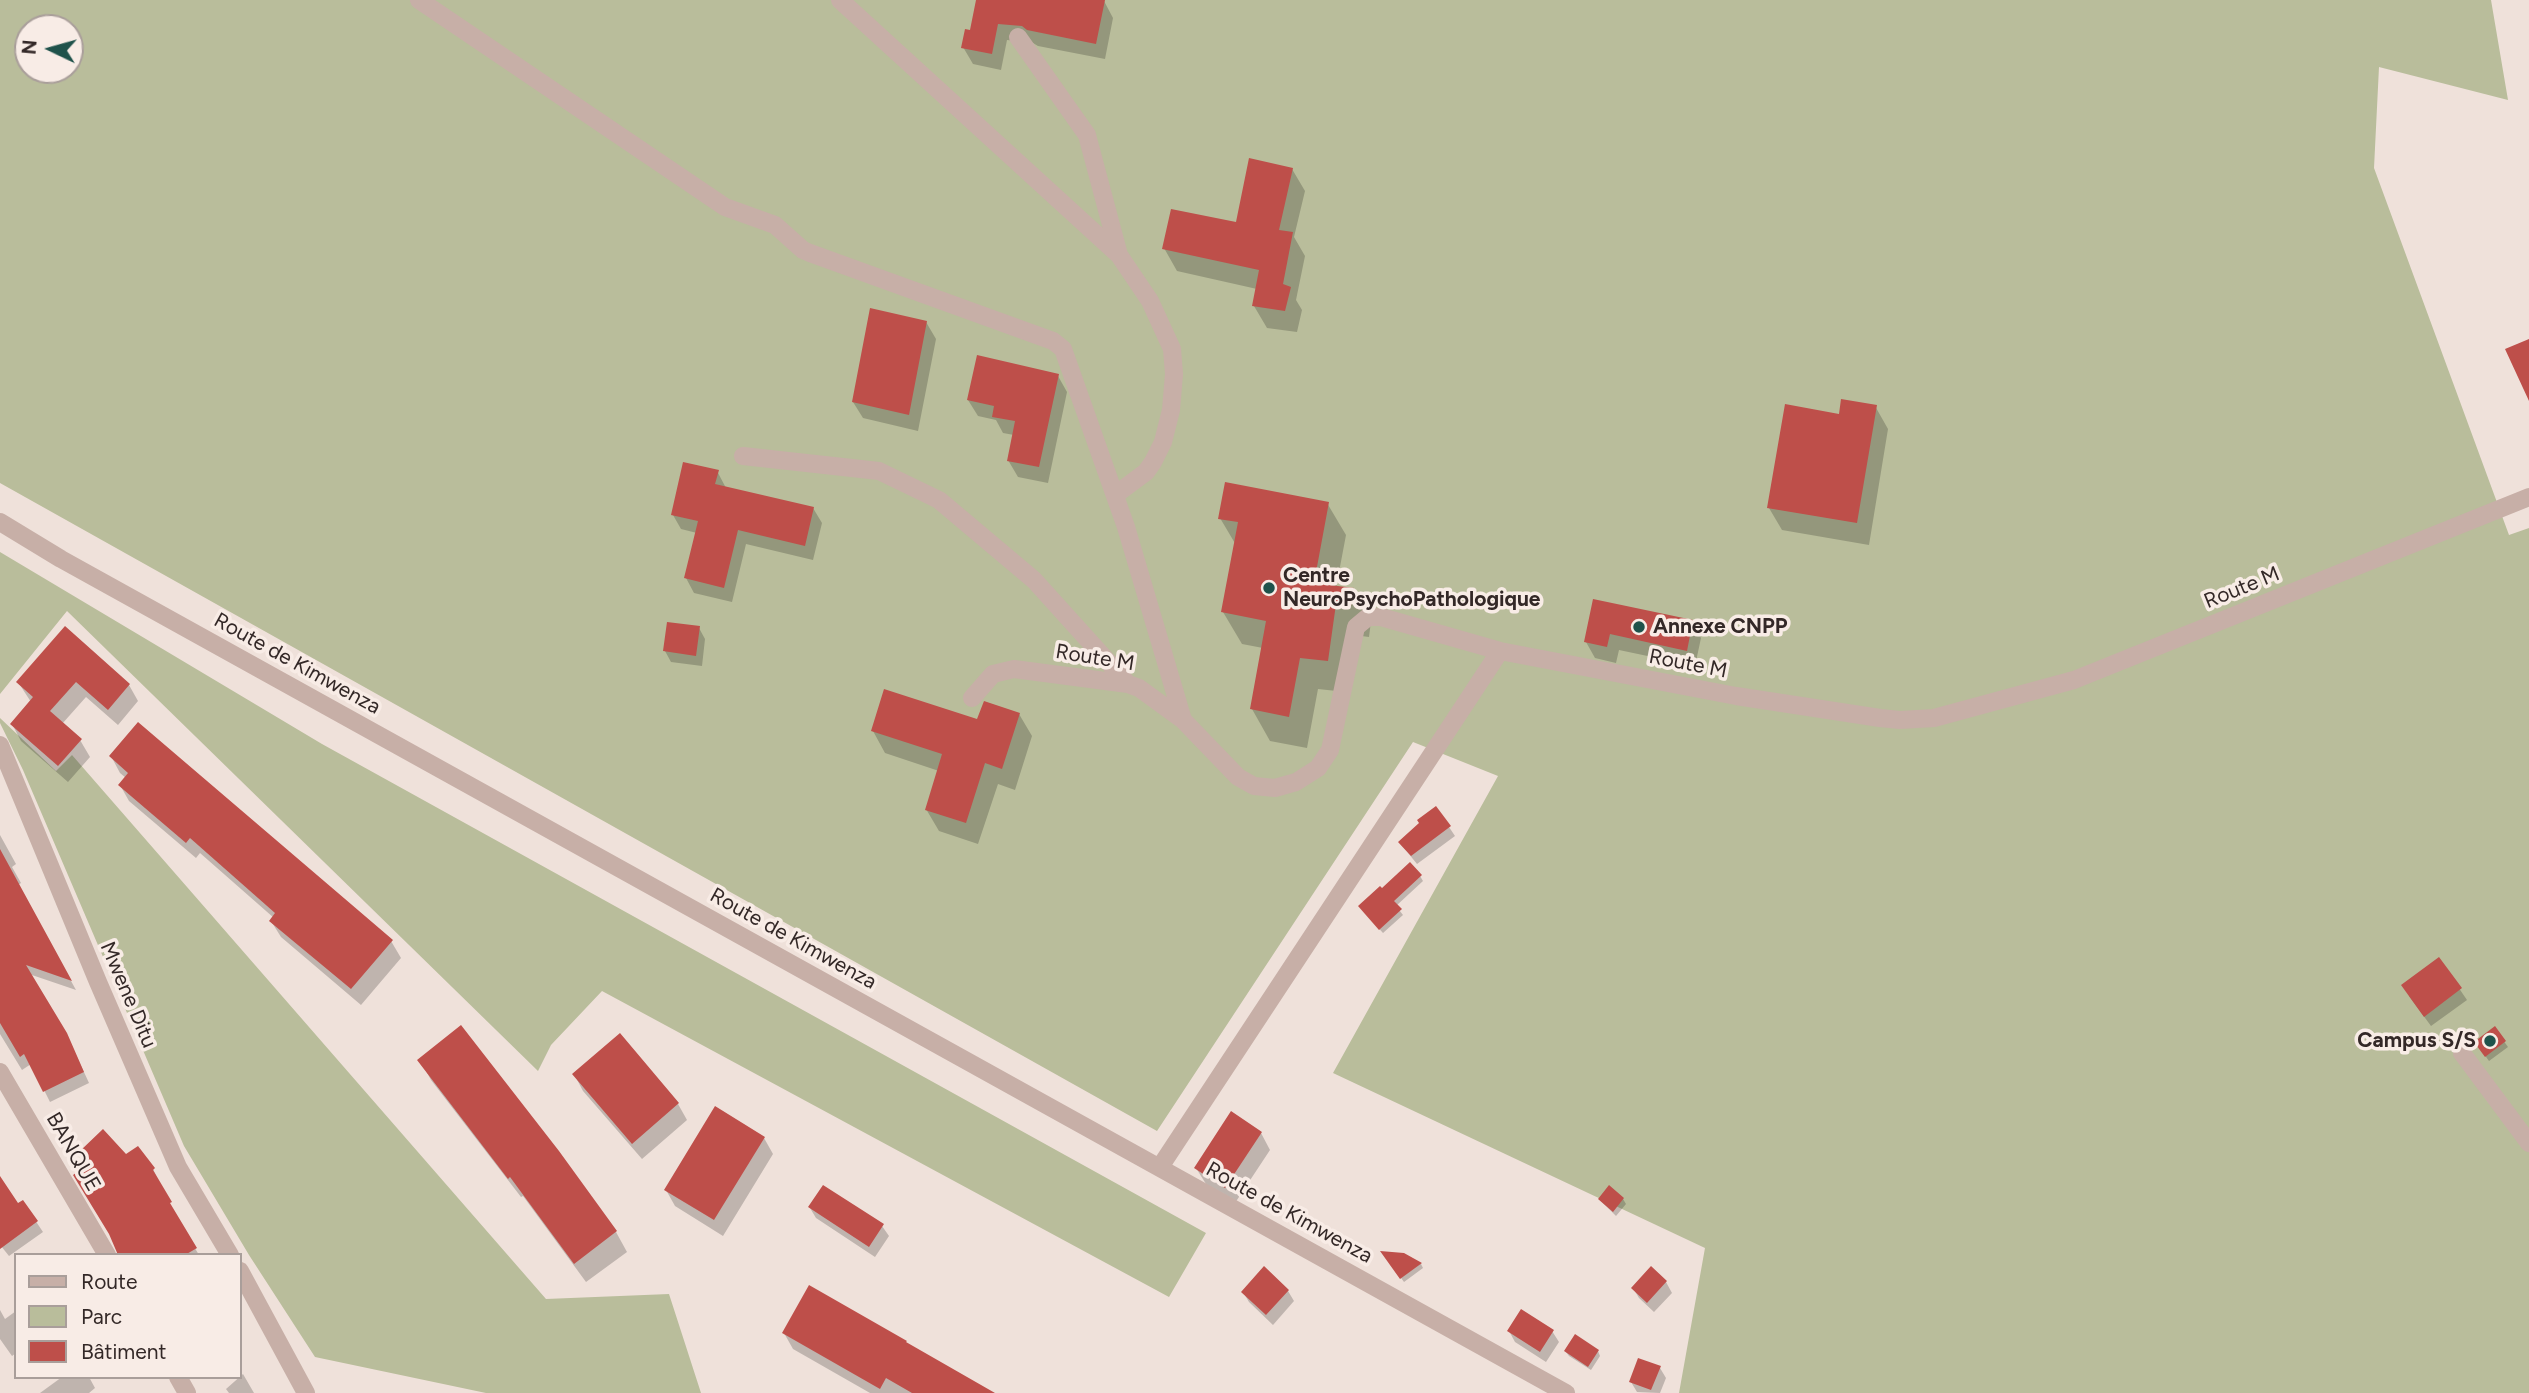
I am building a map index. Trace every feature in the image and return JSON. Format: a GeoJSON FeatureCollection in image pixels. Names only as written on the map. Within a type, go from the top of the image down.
{"type":"FeatureCollection","features":[{"type":"Feature","properties":{"kind":"street"},"geometry":{"type":"LineString","coordinates":[[419,0],[725,207],[775,225],[803,250],[1054,341],[1063,349],[1115,495],[1183,720]]}},
{"type":"Feature","properties":{"kind":"street"},"geometry":{"type":"LineString","coordinates":[[840,0],[1119,255],[1150,301],[1171,349],[1174,374],[1171,410],[1158,452],[1146,472],[1115,495]]}},
{"type":"Feature","properties":{"kind":"street"},"geometry":{"type":"LineString","coordinates":[[1018,37],[1087,135],[1119,255]]}},
{"type":"Feature","properties":{"kind":"street"},"geometry":{"type":"LineString","coordinates":[[743,456],[878,471],[939,500],[1034,580],[1128,684]]}},
{"type":"Feature","properties":{"kind":"street","name":"Route M"},"geometry":{"type":"LineString","coordinates":[[972,698],[993,674],[1014,669],[1128,684],[1139,688],[1183,720],[1238,777],[1254,786],[1275,789],[1296,782],[1318,768],[1329,750],[1356,627],[1368,617],[1381,617],[1500,650],[1736,696],[1900,720],[1934,718],[2074,680],[2529,497]]}},
{"type":"Feature","properties":{"kind":"street","name":"Route de Kimwenza"},"geometry":{"type":"LineString","coordinates":[[0,522],[85,572],[1566,1393]]}},
{"type":"Feature","properties":{"kind":"street"},"geometry":{"type":"LineString","coordinates":[[1160,1167],[1500,650]]}},
{"type":"Feature","properties":{"kind":"street","name":"Mwene Ditu"},"geometry":{"type":"LineString","coordinates":[[0,745],[178,1167],[229,1253]]}},
{"type":"Feature","properties":{"kind":"street"},"geometry":{"type":"LineString","coordinates":[[2462,1053],[2529,1143]]}},
{"type":"Feature","properties":{"kind":"street","name":"BANQUE"},"geometry":{"type":"LineString","coordinates":[[0,1072],[106,1253]]}},
{"type":"Feature","properties":{"kind":"street"},"geometry":{"type":"LineString","coordinates":[[242,1275],[306,1393]]}},
{"type":"Feature","properties":{"kind":"green space"},"geometry":{"type":"Polygon","coordinates":[[[0,0],[2491,0],[2508,100],[2379,67],[2374,168],[2509,535],[2529,528],[2529,1393],[1679,1393],[1705,1248],[1333,1073],[1498,776],[1413,742],[1157,1131],[0,483],[0,0]]]}},
{"type":"Feature","properties":{"kind":"green space"},"geometry":{"type":"Polygon","coordinates":[[[0,552],[322,744],[1206,1233],[1169,1297],[602,991],[551,1045],[538,1071],[67,611],[0,694],[0,552]]]}},
{"type":"Feature","properties":{"kind":"green space"},"geometry":{"type":"Polygon","coordinates":[[[0,718],[56,771],[72,755],[546,1299],[669,1294],[701,1393],[486,1393],[315,1357],[249,1255],[184,1146],[0,718]]]}},
{"type":"Feature","properties":{"kind":"building"},"geometry":{"type":"Polygon","coordinates":[[[976,0],[1105,0],[1096,44],[1027,30],[1022,26],[998,24],[992,54],[961,48],[965,29],[970,30],[976,0]]]}},
{"type":"Feature","properties":{"kind":"building"},"geometry":{"type":"Polygon","coordinates":[[[1249,158],[1293,168],[1279,230],[1293,232],[1283,284],[1291,287],[1285,311],[1252,306],[1259,270],[1162,249],[1171,209],[1236,222],[1249,158]]]}},
{"type":"Feature","properties":{"kind":"building"},"geometry":{"type":"Polygon","coordinates":[[[870,308],[927,321],[909,415],[852,402],[870,308]]]}},
{"type":"Feature","properties":{"kind":"building"},"geometry":{"type":"Polygon","coordinates":[[[2529,339],[2529,401],[2505,349],[2529,339]]]}},
{"type":"Feature","properties":{"kind":"building"},"geometry":{"type":"Polygon","coordinates":[[[977,355],[1059,374],[1039,467],[1007,461],[1015,421],[992,417],[994,406],[967,400],[977,355]]]}},
{"type":"Feature","properties":{"kind":"building"},"geometry":{"type":"Polygon","coordinates":[[[1841,399],[1877,405],[1857,523],[1767,508],[1785,404],[1839,414],[1841,399]]]}},
{"type":"Feature","properties":{"kind":"building"},"geometry":{"type":"Polygon","coordinates":[[[683,462],[719,470],[715,484],[814,507],[805,546],[738,530],[724,588],[684,578],[698,521],[671,515],[683,462]]]}},
{"type":"Feature","properties":{"kind":"building","name":"Centre NeuroPsychoPathologique"},"geometry":{"type":"Polygon","coordinates":[[[1225,482],[1329,502],[1314,583],[1354,588],[1351,606],[1336,604],[1328,661],[1300,658],[1289,717],[1250,709],[1266,621],[1221,612],[1238,522],[1218,519],[1225,482]]]}},
{"type":"Feature","properties":{"kind":"building","name":"Annexe CNPP"},"geometry":{"type":"Polygon","coordinates":[[[1593,599],[1693,620],[1687,651],[1610,634],[1607,647],[1584,642],[1593,599]]]}},
{"type":"Feature","properties":{"kind":"building"},"geometry":{"type":"Polygon","coordinates":[[[667,622],[700,626],[696,656],[663,651],[667,622]]]}},
{"type":"Feature","properties":{"kind":"building"},"geometry":{"type":"Polygon","coordinates":[[[65,626],[130,684],[108,710],[76,682],[50,711],[82,739],[58,766],[10,724],[33,697],[16,682],[65,626]]]}},
{"type":"Feature","properties":{"kind":"building"},"geometry":{"type":"Polygon","coordinates":[[[884,689],[977,719],[984,701],[1020,713],[1002,769],[985,763],[966,823],[925,810],[942,754],[871,731],[884,689]]]}},
{"type":"Feature","properties":{"kind":"building"},"geometry":{"type":"Polygon","coordinates":[[[138,722],[393,940],[351,989],[269,921],[275,913],[190,838],[186,843],[118,785],[128,773],[109,756],[138,722]]]}},
{"type":"Feature","properties":{"kind":"building"},"geometry":{"type":"Polygon","coordinates":[[[1436,806],[1451,826],[1411,856],[1398,842],[1419,823],[1417,820],[1436,806]]]}},
{"type":"Feature","properties":{"kind":"building"},"geometry":{"type":"Polygon","coordinates":[[[0,849],[72,981],[26,965],[67,1033],[84,1072],[43,1092],[24,1054],[20,1057],[0,1023],[0,849]]]}},
{"type":"Feature","properties":{"kind":"building"},"geometry":{"type":"Polygon","coordinates":[[[1410,862],[1422,875],[1394,901],[1402,909],[1379,930],[1358,906],[1410,862]]]}},
{"type":"Feature","properties":{"kind":"building"},"geometry":{"type":"Polygon","coordinates":[[[2439,957],[2462,988],[2424,1017],[2401,985],[2439,957]]]}},
{"type":"Feature","properties":{"kind":"building"},"geometry":{"type":"Polygon","coordinates":[[[461,1025],[617,1231],[574,1264],[510,1177],[508,1179],[417,1060],[461,1025]]]}},
{"type":"Feature","properties":{"kind":"building","name":"Campus S/S"},"geometry":{"type":"Polygon","coordinates":[[[2495,1026],[2506,1041],[2485,1057],[2474,1042],[2495,1026]]]}},
{"type":"Feature","properties":{"kind":"building"},"geometry":{"type":"Polygon","coordinates":[[[620,1033],[679,1103],[632,1144],[572,1074],[620,1033]]]}},
{"type":"Feature","properties":{"kind":"building"},"geometry":{"type":"Polygon","coordinates":[[[715,1106],[765,1137],[714,1220],[664,1190],[715,1106]]]}},
{"type":"Feature","properties":{"kind":"building"},"geometry":{"type":"Polygon","coordinates":[[[1231,1111],[1262,1132],[1225,1188],[1194,1168],[1231,1111]]]}},
{"type":"Feature","properties":{"kind":"building"},"geometry":{"type":"Polygon","coordinates":[[[103,1129],[126,1154],[138,1146],[155,1168],[153,1170],[172,1202],[170,1203],[197,1248],[188,1253],[117,1253],[109,1234],[73,1175],[90,1163],[80,1151],[103,1129]]]}},
{"type":"Feature","properties":{"kind":"building"},"geometry":{"type":"Polygon","coordinates":[[[0,1176],[18,1203],[23,1200],[38,1221],[0,1249],[0,1176]]]}},
{"type":"Feature","properties":{"kind":"building"},"geometry":{"type":"Polygon","coordinates":[[[823,1185],[884,1224],[869,1247],[808,1207],[823,1185]]]}},
{"type":"Feature","properties":{"kind":"building"},"geometry":{"type":"Polygon","coordinates":[[[1609,1185],[1624,1198],[1613,1212],[1598,1199],[1609,1185]]]}},
{"type":"Feature","properties":{"kind":"building"},"geometry":{"type":"Polygon","coordinates":[[[1380,1251],[1404,1253],[1422,1263],[1400,1279],[1380,1251]]]}},
{"type":"Feature","properties":{"kind":"building"},"geometry":{"type":"Polygon","coordinates":[[[1264,1266],[1289,1290],[1266,1315],[1241,1292],[1264,1266]]]}},
{"type":"Feature","properties":{"kind":"building"},"geometry":{"type":"Polygon","coordinates":[[[1651,1266],[1667,1281],[1647,1303],[1631,1288],[1651,1266]]]}},
{"type":"Feature","properties":{"kind":"building"},"geometry":{"type":"Polygon","coordinates":[[[809,1285],[995,1393],[912,1393],[886,1378],[880,1389],[782,1333],[809,1285]]]}},
{"type":"Feature","properties":{"kind":"building"},"geometry":{"type":"Polygon","coordinates":[[[1521,1309],[1554,1330],[1540,1352],[1507,1331],[1521,1309]]]}},
{"type":"Feature","properties":{"kind":"building"},"geometry":{"type":"Polygon","coordinates":[[[1575,1334],[1599,1350],[1588,1367],[1564,1351],[1575,1334]]]}},
{"type":"Feature","properties":{"kind":"building"},"geometry":{"type":"Polygon","coordinates":[[[1638,1358],[1661,1366],[1651,1390],[1629,1382],[1638,1358]]]}},
{"type":"Feature","properties":{"kind":"place","name":"Centre NeuroPsychoPathologique"},"geometry":{"type":"Point","coordinates":[1269,588]}},
{"type":"Feature","properties":{"kind":"place","name":"Annexe CNPP"},"geometry":{"type":"Point","coordinates":[1639,627]}},
{"type":"Feature","properties":{"kind":"place","name":"Campus S/S"},"geometry":{"type":"Point","coordinates":[2490,1041]}}]}
